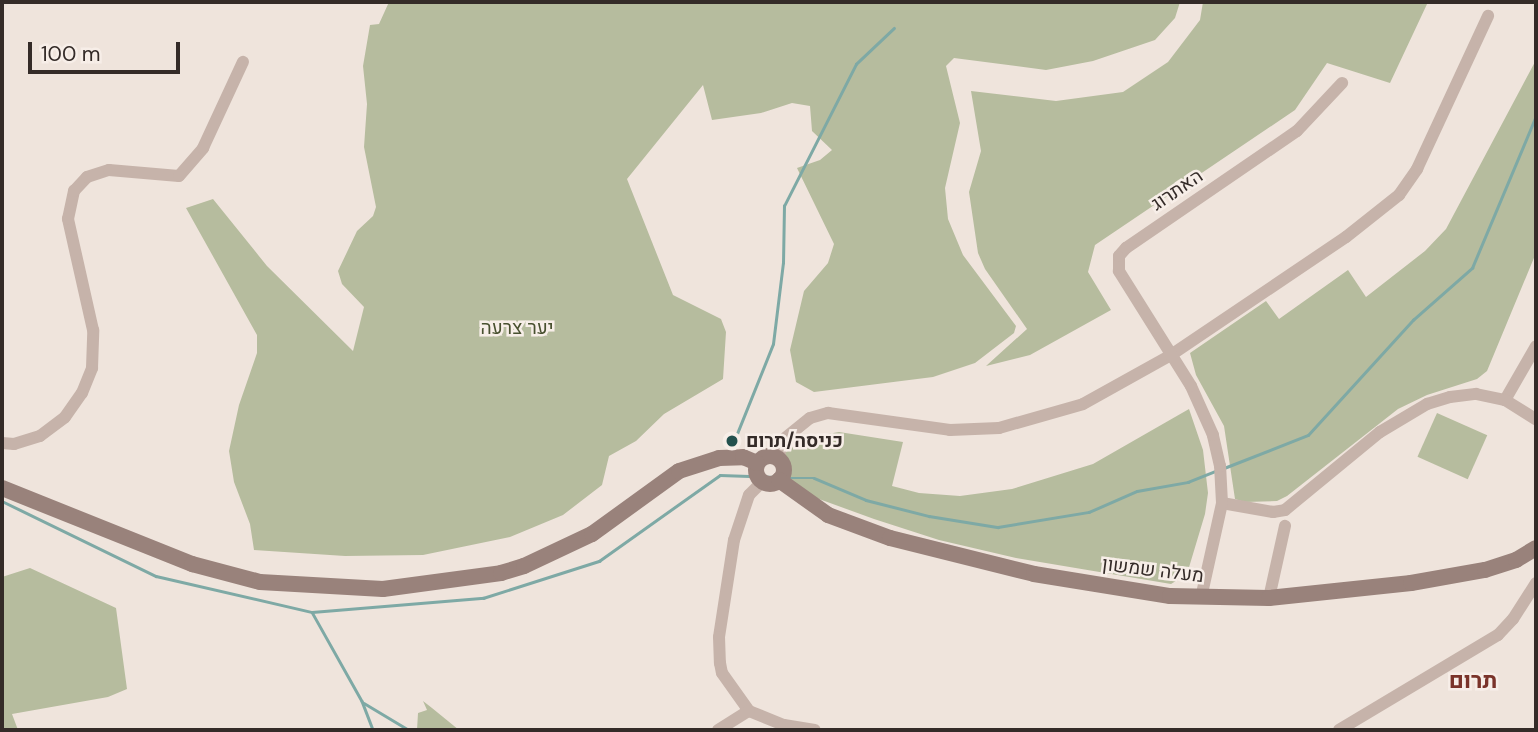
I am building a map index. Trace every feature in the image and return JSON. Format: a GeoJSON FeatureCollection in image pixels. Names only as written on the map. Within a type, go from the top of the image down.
{"type":"FeatureCollection","features":[{"type":"Feature","properties":{"kind":"main road"},"geometry":{"type":"LineString","coordinates":[[766,456],[778,458],[784,468],[779,480],[771,484],[762,482],[756,474],[757,463],[766,456]]}},
{"type":"Feature","properties":{"kind":"main road"},"geometry":{"type":"LineString","coordinates":[[2,488],[192,564],[260,582],[383,589],[501,573],[524,566],[592,534],[679,471],[705,461],[735,457],[757,463]]}},
{"type":"Feature","properties":{"kind":"main road","name":"מעלה שמשון"},"geometry":{"type":"LineString","coordinates":[[779,480],[828,515],[902,541],[1083,583],[1160,595],[1269,598],[1410,583],[1485,570],[1516,560],[1536,548]]}},
{"type":"Feature","properties":{"kind":"street"},"geometry":{"type":"LineString","coordinates":[[778,458],[784,439],[810,418],[828,413],[937,429],[999,428],[1083,404],[1171,355],[1346,237],[1399,195],[1417,169],[1488,16]]}},
{"type":"Feature","properties":{"kind":"street"},"geometry":{"type":"LineString","coordinates":[[2,443],[13,444],[40,436],[65,417],[82,393],[92,369],[93,330],[68,219],[74,191],[87,177],[109,170],[179,176],[203,148],[243,62]]}},
{"type":"Feature","properties":{"kind":"street","name":"האתרוג"},"geometry":{"type":"LineString","coordinates":[[1171,355],[1119,271],[1119,256],[1297,131],[1342,83]]}},
{"type":"Feature","properties":{"kind":"street"},"geometry":{"type":"LineString","coordinates":[[1505,400],[1536,346]]}},
{"type":"Feature","properties":{"kind":"street"},"geometry":{"type":"LineString","coordinates":[[1171,355],[1205,413],[1213,435],[1222,503],[1201,598]]}},
{"type":"Feature","properties":{"kind":"street"},"geometry":{"type":"LineString","coordinates":[[1222,503],[1273,512],[1285,510],[1380,432],[1427,404],[1476,394],[1505,400],[1536,419]]}},
{"type":"Feature","properties":{"kind":"street"},"geometry":{"type":"LineString","coordinates":[[762,482],[749,495],[740,516],[719,636],[722,673],[749,711],[784,725],[815,730]]}},
{"type":"Feature","properties":{"kind":"street"},"geometry":{"type":"LineString","coordinates":[[1269,598],[1285,526]]}},
{"type":"Feature","properties":{"kind":"street"},"geometry":{"type":"LineString","coordinates":[[1339,730],[1498,635],[1513,619],[1536,583]]}},
{"type":"Feature","properties":{"kind":"street"},"geometry":{"type":"LineString","coordinates":[[718,730],[749,711]]}},
{"type":"Feature","properties":{"kind":"green space","name":"יער צרעה"},"geometry":{"type":"Polygon","coordinates":[[[389,2],[1180,2],[1175,18],[1155,40],[1093,61],[1046,70],[954,58],[946,66],[960,123],[945,188],[948,219],[963,255],[1016,326],[1014,333],[975,363],[933,377],[814,392],[796,382],[790,350],[804,291],[828,263],[834,244],[797,168],[820,160],[832,150],[812,131],[810,106],[792,103],[761,113],[712,120],[703,85],[627,179],[673,295],[721,319],[726,332],[723,379],[664,414],[636,441],[609,456],[602,485],[563,515],[510,537],[423,555],[345,556],[254,550],[250,524],[234,482],[229,451],[239,405],[257,353],[257,335],[186,208],[213,199],[267,266],[353,351],[364,307],[342,284],[338,271],[357,231],[373,216],[376,207],[364,147],[367,104],[363,66],[370,25],[379,24],[389,2]]]}},
{"type":"Feature","properties":{"kind":"green space"},"geometry":{"type":"Polygon","coordinates":[[[1203,2],[1428,2],[1390,83],[1327,63],[1295,110],[1095,245],[1088,272],[1111,310],[1030,355],[986,366],[1027,329],[985,269],[978,253],[969,192],[981,151],[971,91],[1056,101],[1123,92],[1168,62],[1200,20],[1203,2]]]}},
{"type":"Feature","properties":{"kind":"green space"},"geometry":{"type":"Polygon","coordinates":[[[1536,60],[1536,253],[1487,371],[1477,379],[1427,395],[1398,409],[1287,496],[1277,501],[1244,502],[1235,499],[1224,426],[1196,375],[1190,353],[1266,301],[1279,319],[1348,270],[1366,297],[1425,251],[1446,229],[1536,60]]]}},
{"type":"Feature","properties":{"kind":"green space"},"geometry":{"type":"Polygon","coordinates":[[[1189,409],[1203,450],[1208,493],[1205,514],[1187,574],[1171,584],[1016,558],[939,540],[874,519],[819,499],[790,483],[785,453],[805,438],[839,432],[903,442],[892,486],[919,493],[960,496],[1012,489],[1093,464],[1189,409]]]}},
{"type":"Feature","properties":{"kind":"green space"},"geometry":{"type":"Polygon","coordinates":[[[1437,413],[1487,435],[1468,479],[1417,457],[1437,413]]]}},
{"type":"Feature","properties":{"kind":"green space"},"geometry":{"type":"Polygon","coordinates":[[[30,568],[116,608],[127,689],[108,697],[12,714],[18,730],[2,730],[2,577],[30,568]]]}},
{"type":"Feature","properties":{"kind":"green space"},"geometry":{"type":"Polygon","coordinates":[[[423,701],[459,730],[417,730],[418,713],[427,710],[423,701]]]}},
{"type":"Feature","properties":{"kind":"waterway"},"geometry":{"type":"LineString","coordinates":[[730,451],[773,344],[783,263],[784,206],[856,64],[894,28]]}},
{"type":"Feature","properties":{"kind":"waterway"},"geometry":{"type":"LineString","coordinates":[[1224,468],[1308,435],[1413,320],[1472,268],[1536,116]]}},
{"type":"Feature","properties":{"kind":"waterway"},"geometry":{"type":"LineString","coordinates":[[789,478],[814,478],[866,500],[929,516],[998,527],[1089,512],[1137,491],[1188,482],[1218,470]]}},
{"type":"Feature","properties":{"kind":"waterway"},"geometry":{"type":"LineString","coordinates":[[2,501],[156,576],[312,612],[483,598],[599,561],[720,475],[775,477]]}},
{"type":"Feature","properties":{"kind":"waterway"},"geometry":{"type":"LineString","coordinates":[[312,612],[362,701],[373,730]]}},
{"type":"Feature","properties":{"kind":"waterway"},"geometry":{"type":"LineString","coordinates":[[364,703],[409,730]]}},
{"type":"Feature","properties":{"kind":"place","name":"כניסה/תרום"},"geometry":{"type":"Point","coordinates":[732,441]}},
{"type":"Feature","properties":{"kind":"district","name":"תרום"},"geometry":{"type":"Point","coordinates":[1473,680]}}]}
